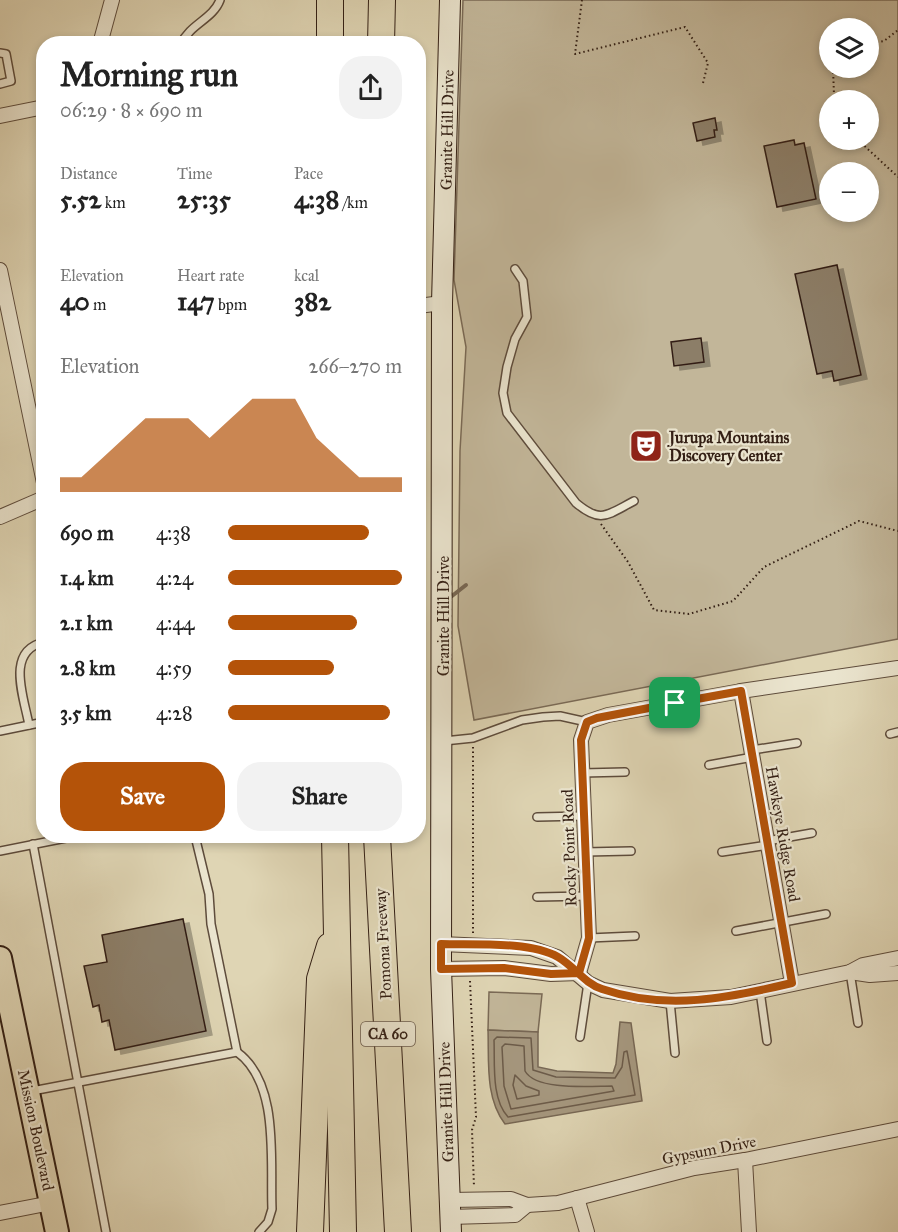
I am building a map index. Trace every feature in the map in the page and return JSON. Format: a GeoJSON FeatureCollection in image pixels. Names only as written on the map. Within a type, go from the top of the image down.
{"type":"FeatureCollection","features":[{"type":"Feature","properties":{"kind":"highway"},"geometry":{"type":"LineString","coordinates":[[330,0],[330,36]]}},
{"type":"Feature","properties":{"kind":"highway"},"geometry":{"type":"LineString","coordinates":[[381,36],[382,0]]}},
{"type":"Feature","properties":{"kind":"highway","name":"CA 60"},"geometry":{"type":"LineString","coordinates":[[335,843],[343,1232]]}},
{"type":"Feature","properties":{"kind":"highway","name":"Pomona Freeway"},"geometry":{"type":"LineString","coordinates":[[377,843],[398,1232]]}},
{"type":"Feature","properties":{"kind":"highway"},"geometry":{"type":"LineString","coordinates":[[310,1232],[320,979],[337,919]]}},
{"type":"Feature","properties":{"kind":"main road","name":"Mission Boulevard"},"geometry":{"type":"LineString","coordinates":[[0,958],[57,1232]]}},
{"type":"Feature","properties":{"kind":"street"},"geometry":{"type":"LineString","coordinates":[[102,36],[112,0]]}},
{"type":"Feature","properties":{"kind":"street","name":"Granite Hill Drive"},"geometry":{"type":"LineString","coordinates":[[450,0],[442,303],[441,969],[451,1216]]}},
{"type":"Feature","properties":{"kind":"street"},"geometry":{"type":"LineString","coordinates":[[0,116],[36,109]]}},
{"type":"Feature","properties":{"kind":"street"},"geometry":{"type":"LineString","coordinates":[[0,270],[36,444]]}},
{"type":"Feature","properties":{"kind":"street"},"geometry":{"type":"LineString","coordinates":[[426,305],[442,303]]}},
{"type":"Feature","properties":{"kind":"street"},"geometry":{"type":"LineString","coordinates":[[0,517],[36,501]]}},
{"type":"Feature","properties":{"kind":"street"},"geometry":{"type":"LineString","coordinates":[[587,722],[608,715],[741,691],[898,668]]}},
{"type":"Feature","properties":{"kind":"street","name":"Hawkeye Ridge Road"},"geometry":{"type":"LineString","coordinates":[[741,691],[792,983]]}},
{"type":"Feature","properties":{"kind":"street","name":"Rocky Point Road"},"geometry":{"type":"LineString","coordinates":[[583,978],[589,938],[581,740],[587,722]]}},
{"type":"Feature","properties":{"kind":"street"},"geometry":{"type":"LineString","coordinates":[[441,944],[531,948],[557,957],[583,978],[603,990],[670,1001],[705,1001],[850,972],[870,975],[898,973]]}},
{"type":"Feature","properties":{"kind":"street"},"geometry":{"type":"LineString","coordinates":[[534,971],[539,951]]}},
{"type":"Feature","properties":{"kind":"street"},"geometry":{"type":"LineString","coordinates":[[850,972],[862,965],[898,958]]}},
{"type":"Feature","properties":{"kind":"street"},"geometry":{"type":"LineString","coordinates":[[441,969],[534,971],[583,978]]}},
{"type":"Feature","properties":{"kind":"street","name":"Gypsum Drive"},"geometry":{"type":"LineString","coordinates":[[451,1216],[515,1215],[527,1205],[577,1198],[694,1168],[745,1161],[898,1129]]}},
{"type":"Feature","properties":{"kind":"street"},"geometry":{"type":"LineString","coordinates":[[745,1161],[749,1232]]}},
{"type":"Feature","properties":{"kind":"street"},"geometry":{"type":"LineString","coordinates":[[577,1198],[586,1232]]}},
{"type":"Feature","properties":{"kind":"street"},"geometry":{"type":"LineString","coordinates":[[0,1213],[51,1203]]}},
{"type":"Feature","properties":{"kind":"lane"},"geometry":{"type":"LineString","coordinates":[[187,36],[196,24],[216,11],[220,0]]}},
{"type":"Feature","properties":{"kind":"lane"},"geometry":{"type":"LineString","coordinates":[[0,52],[6,54],[11,81],[0,84]]}},
{"type":"Feature","properties":{"kind":"lane"},"geometry":{"type":"LineString","coordinates":[[515,269],[523,281],[527,316],[515,339],[507,367],[503,393],[507,413],[576,503],[595,517],[605,516],[634,501]]}},
{"type":"Feature","properties":{"kind":"lane"},"geometry":{"type":"LineString","coordinates":[[29,725],[19,670],[22,655],[28,647],[36,644]]}},
{"type":"Feature","properties":{"kind":"lane"},"geometry":{"type":"LineString","coordinates":[[443,741],[473,738],[522,720],[543,717],[560,716],[587,722]]}},
{"type":"Feature","properties":{"kind":"lane"},"geometry":{"type":"LineString","coordinates":[[0,731],[36,724]]}},
{"type":"Feature","properties":{"kind":"lane"},"geometry":{"type":"LineString","coordinates":[[709,765],[797,743]]}},
{"type":"Feature","properties":{"kind":"lane"},"geometry":{"type":"LineString","coordinates":[[582,773],[625,772]]}},
{"type":"Feature","properties":{"kind":"lane"},"geometry":{"type":"LineString","coordinates":[[537,817],[584,816]]}},
{"type":"Feature","properties":{"kind":"lane"},"geometry":{"type":"LineString","coordinates":[[722,852],[812,833]]}},
{"type":"Feature","properties":{"kind":"lane"},"geometry":{"type":"LineString","coordinates":[[0,851],[38,843]]}},
{"type":"Feature","properties":{"kind":"lane"},"geometry":{"type":"LineString","coordinates":[[197,843],[209,894],[211,924],[237,1052],[254,1068],[265,1097],[272,1209],[268,1222],[258,1232]]}},
{"type":"Feature","properties":{"kind":"lane"},"geometry":{"type":"LineString","coordinates":[[33,844],[106,1232]]}},
{"type":"Feature","properties":{"kind":"lane"},"geometry":{"type":"LineString","coordinates":[[585,852],[631,851]]}},
{"type":"Feature","properties":{"kind":"lane"},"geometry":{"type":"LineString","coordinates":[[537,897],[587,896]]}},
{"type":"Feature","properties":{"kind":"lane"},"geometry":{"type":"LineString","coordinates":[[736,931],[826,914]]}},
{"type":"Feature","properties":{"kind":"lane"},"geometry":{"type":"LineString","coordinates":[[589,938],[635,936]]}},
{"type":"Feature","properties":{"kind":"lane"},"geometry":{"type":"LineString","coordinates":[[850,972],[858,1023]]}},
{"type":"Feature","properties":{"kind":"lane"},"geometry":{"type":"LineString","coordinates":[[580,1037],[583,978]]}},
{"type":"Feature","properties":{"kind":"lane"},"geometry":{"type":"LineString","coordinates":[[760,991],[767,1041]]}},
{"type":"Feature","properties":{"kind":"lane"},"geometry":{"type":"LineString","coordinates":[[670,1001],[675,1053]]}},
{"type":"Feature","properties":{"kind":"lane"},"geometry":{"type":"LineString","coordinates":[[28,1092],[237,1052]]}},
{"type":"Feature","properties":{"kind":"path"},"geometry":{"type":"LineString","coordinates":[[582,0],[575,54],[685,27],[708,63],[703,83]]}},
{"type":"Feature","properties":{"kind":"path"},"geometry":{"type":"LineString","coordinates":[[879,42],[884,41],[898,30]]}},
{"type":"Feature","properties":{"kind":"path"},"geometry":{"type":"LineString","coordinates":[[869,150],[898,177]]}},
{"type":"Feature","properties":{"kind":"path"},"geometry":{"type":"LineString","coordinates":[[595,517],[628,562],[654,610],[689,614],[733,601],[764,567],[859,521],[898,531]]}},
{"type":"Feature","properties":{"kind":"path"},"geometry":{"type":"LineString","coordinates":[[473,738],[474,925]]}},
{"type":"Feature","properties":{"kind":"path"},"geometry":{"type":"LineString","coordinates":[[470,992],[476,1117],[472,1130],[473,1178]]}},
{"type":"Feature","properties":{"kind":"shaded area","name":"Jurupa Mountains Discovery Center"},"geometry":{"type":"Polygon","coordinates":[[[463,0],[898,0],[898,639],[474,720],[458,626],[460,451],[466,347],[454,280],[463,0]]]}},
{"type":"Feature","properties":{"kind":"shaded area"},"geometry":{"type":"Polygon","coordinates":[[[489,992],[542,994],[538,1032],[488,1030],[489,992]]]}},
{"type":"Feature","properties":{"kind":"water"},"geometry":{"type":"Polygon","coordinates":[[[620,1022],[631,1023],[642,1101],[505,1124],[494,1103],[491,1091],[488,1030],[538,1032],[538,1067],[557,1071],[613,1073],[620,1022]]]}},
{"type":"Feature","properties":{"kind":"building"},"geometry":{"type":"Polygon","coordinates":[[[715,118],[717,130],[714,130],[715,137],[697,141],[693,123],[715,118]]]}},
{"type":"Feature","properties":{"kind":"building"},"geometry":{"type":"Polygon","coordinates":[[[794,140],[795,145],[804,143],[816,199],[777,207],[764,146],[794,140]]]}},
{"type":"Feature","properties":{"kind":"building"},"geometry":{"type":"Polygon","coordinates":[[[837,265],[861,375],[834,381],[832,371],[817,374],[795,274],[837,265]]]}},
{"type":"Feature","properties":{"kind":"building"},"geometry":{"type":"Polygon","coordinates":[[[701,338],[704,362],[674,366],[671,342],[701,338]]]}},
{"type":"Feature","properties":{"kind":"building"},"geometry":{"type":"Polygon","coordinates":[[[183,919],[206,1031],[115,1050],[109,1020],[102,1022],[99,1005],[93,1007],[84,966],[107,962],[102,935],[183,919]]]}},
{"type":"Feature","properties":{"kind":"waterway"},"geometry":{"type":"LineString","coordinates":[[452,596],[466,585]]}},
{"type":"Feature","properties":{"kind":"place","name":"Jurupa Mountains Discovery Center"},"geometry":{"type":"Point","coordinates":[646,446]}},
{"type":"Feature","properties":{"kind":"route"},"geometry":{"type":"LineString","coordinates":[[675,703],[597,718],[587,722],[584,730],[581,740],[589,938],[579,973],[551,974],[504,968],[441,969],[441,944],[473,945],[531,948],[557,957],[579,973],[588,983],[603,990],[645,998],[684,1002],[705,1001],[792,983],[741,691],[675,703]]}}]}
